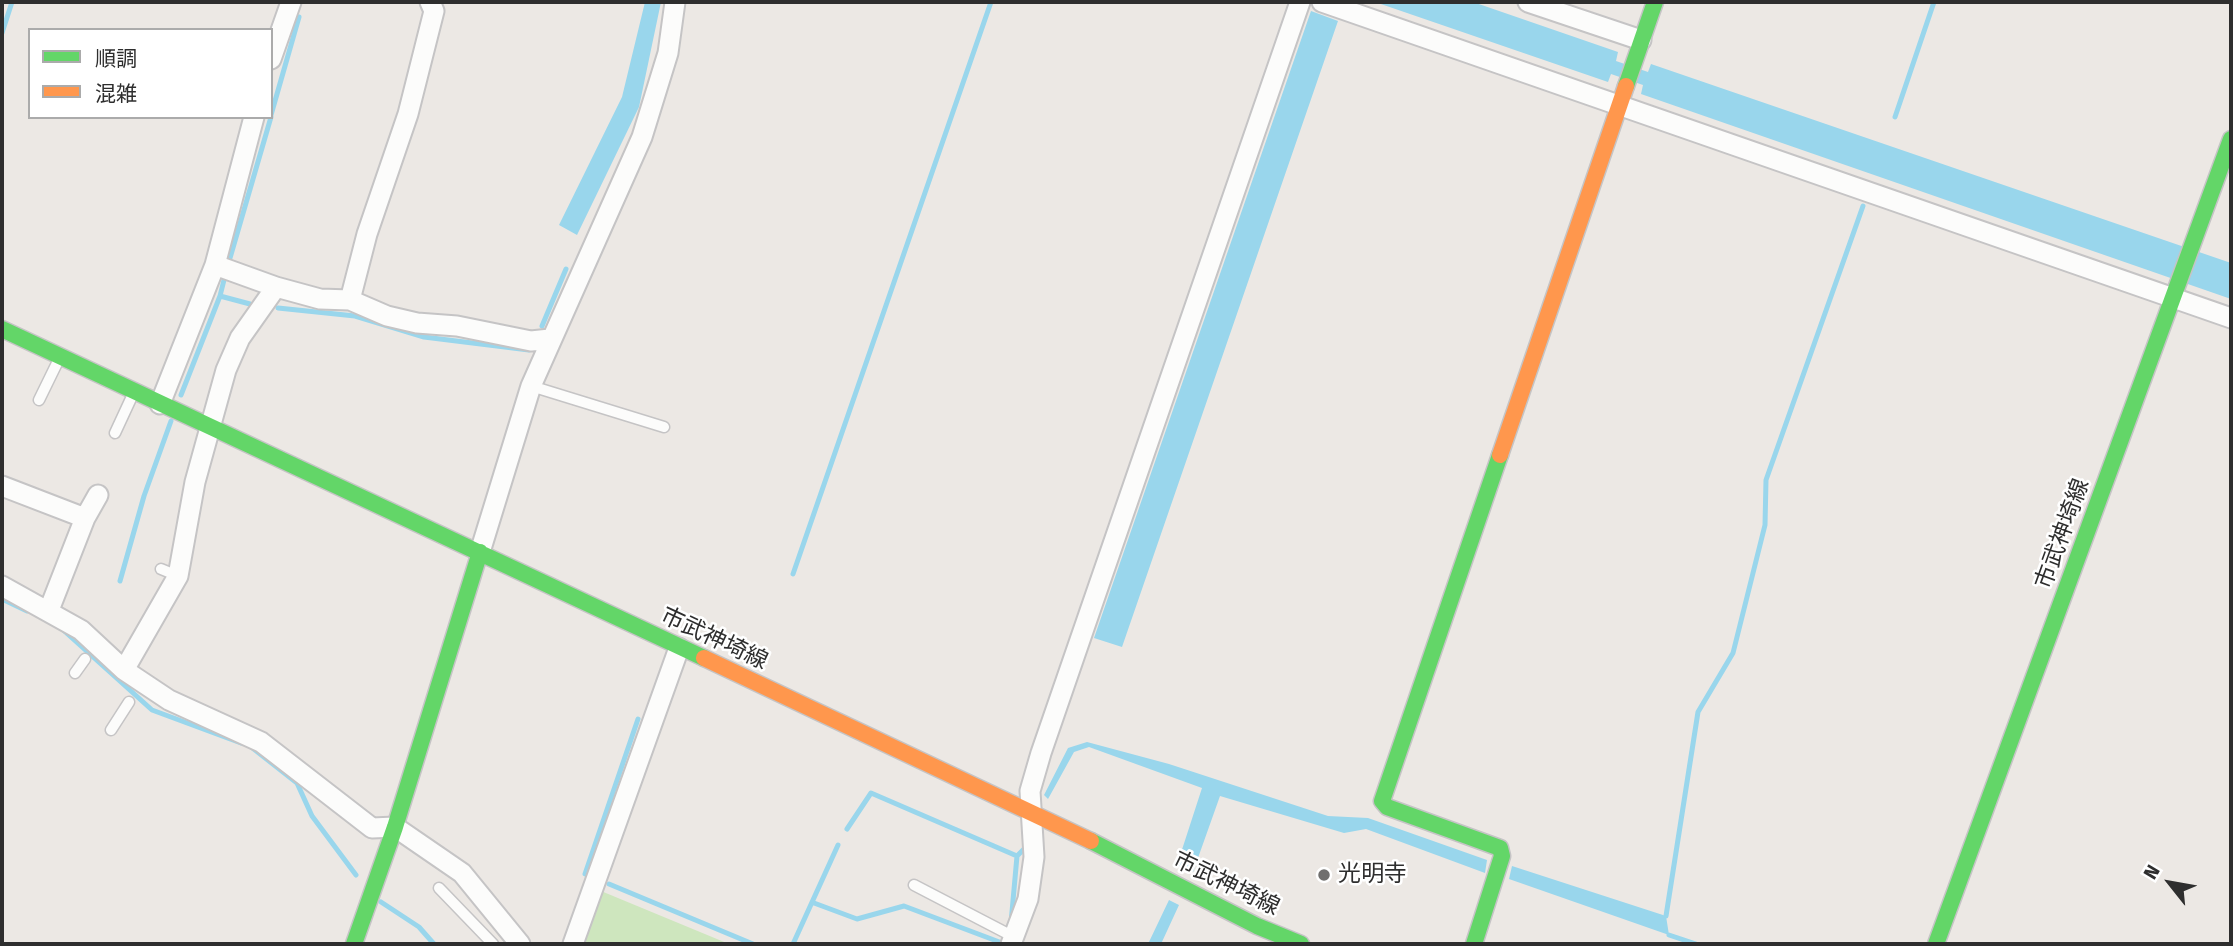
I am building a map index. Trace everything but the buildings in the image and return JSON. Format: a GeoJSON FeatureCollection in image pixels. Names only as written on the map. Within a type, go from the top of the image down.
{"type":"FeatureCollection","features":[{"type":"Feature","properties":{"kind":"main road"},"geometry":{"type":"LineString","coordinates":[[1474,944],[1502,856],[1500,848],[1387,807],[1382,801],[1654,2]]}},
{"type":"Feature","properties":{"kind":"main road","name":"市武神埼線"},"geometry":{"type":"LineString","coordinates":[[1936,944],[2231,139]]}},
{"type":"Feature","properties":{"kind":"main road","name":"市武神埼線"},"geometry":{"type":"LineString","coordinates":[[2,329],[679,648],[1031,810],[1257,926],[1301,944]]}},
{"type":"Feature","properties":{"kind":"main road"},"geometry":{"type":"LineString","coordinates":[[354,944],[395,827],[480,552]]}},
{"type":"Feature","properties":{"kind":"street"},"geometry":{"type":"LineString","coordinates":[[273,53],[291,2]]}},
{"type":"Feature","properties":{"kind":"street"},"geometry":{"type":"LineString","coordinates":[[350,300],[367,234],[408,114],[434,11],[430,2]]}},
{"type":"Feature","properties":{"kind":"street"},"geometry":{"type":"LineString","coordinates":[[480,552],[531,386],[642,136],[668,53],[675,2]]}},
{"type":"Feature","properties":{"kind":"street"},"geometry":{"type":"LineString","coordinates":[[1013,941],[1028,899],[1034,857],[1030,792],[1041,754],[1300,2]]}},
{"type":"Feature","properties":{"kind":"street"},"geometry":{"type":"LineString","coordinates":[[1322,2],[1617,105],[2176,293],[2231,318]]}},
{"type":"Feature","properties":{"kind":"street"},"geometry":{"type":"LineString","coordinates":[[1528,2],[1641,40]]}},
{"type":"Feature","properties":{"kind":"street"},"geometry":{"type":"LineString","coordinates":[[160,404],[215,265],[253,119]]}},
{"type":"Feature","properties":{"kind":"street"},"geometry":{"type":"LineString","coordinates":[[215,265],[276,287],[320,299],[350,300],[387,316],[417,323],[457,326],[531,341],[550,339]]}},
{"type":"Feature","properties":{"kind":"street"},"geometry":{"type":"LineString","coordinates":[[124,670],[169,573],[226,370],[240,338],[276,287]]}},
{"type":"Feature","properties":{"kind":"street"},"geometry":{"type":"LineString","coordinates":[[2,486],[85,518]]}},
{"type":"Feature","properties":{"kind":"street"},"geometry":{"type":"LineString","coordinates":[[49,610],[85,518],[98,495]]}},
{"type":"Feature","properties":{"kind":"street"},"geometry":{"type":"LineString","coordinates":[[2,586],[49,610],[90,637],[124,670],[169,700],[261,742],[372,828],[395,827],[462,873],[520,944]]}},
{"type":"Feature","properties":{"kind":"street"},"geometry":{"type":"LineString","coordinates":[[573,944],[679,648]]}},
{"type":"Feature","properties":{"kind":"lane"},"geometry":{"type":"LineString","coordinates":[[39,400],[60,356]]}},
{"type":"Feature","properties":{"kind":"lane"},"geometry":{"type":"LineString","coordinates":[[531,386],[664,427]]}},
{"type":"Feature","properties":{"kind":"lane"},"geometry":{"type":"LineString","coordinates":[[116,433],[134,391]]}},
{"type":"Feature","properties":{"kind":"lane"},"geometry":{"type":"LineString","coordinates":[[75,673],[85,659]]}},
{"type":"Feature","properties":{"kind":"lane"},"geometry":{"type":"LineString","coordinates":[[111,730],[129,702]]}},
{"type":"Feature","properties":{"kind":"lane"},"geometry":{"type":"LineString","coordinates":[[914,885],[1013,941]]}},
{"type":"Feature","properties":{"kind":"lane"},"geometry":{"type":"LineString","coordinates":[[439,888],[493,944]]}},
{"type":"Feature","properties":{"kind":"green space"},"geometry":{"type":"Polygon","coordinates":[[[601,891],[729,944],[581,944],[601,891]]]}},
{"type":"Feature","properties":{"kind":"water"},"geometry":{"type":"Polygon","coordinates":[[[645,2],[661,2],[639,107],[577,235],[559,225],[622,97],[645,2]]]}},
{"type":"Feature","properties":{"kind":"water"},"geometry":{"type":"Polygon","coordinates":[[[1375,2],[1473,2],[1618,52],[1616,61],[1648,72],[1651,64],[2231,263],[2231,299],[1641,94],[1643,85],[1611,74],[1608,82],[1375,2]]]}},
{"type":"Feature","properties":{"kind":"water"},"geometry":{"type":"Polygon","coordinates":[[[1311,11],[1338,21],[1122,647],[1094,638],[1311,11]]]}},
{"type":"Feature","properties":{"kind":"water"},"geometry":{"type":"Polygon","coordinates":[[[1087,742],[1169,764],[1328,816],[1368,818],[1487,860],[1485,873],[1366,829],[1344,833],[1220,796],[1193,872],[1177,865],[1202,788],[1089,747],[1074,752],[1048,799],[1044,795],[1068,748],[1087,742]]]}},
{"type":"Feature","properties":{"kind":"water"},"geometry":{"type":"Polygon","coordinates":[[[1512,866],[1666,916],[1669,935],[1509,879],[1512,866]]]}},
{"type":"Feature","properties":{"kind":"water"},"geometry":{"type":"Polygon","coordinates":[[[1169,900],[1179,905],[1161,944],[1148,944],[1169,900]]]}},
{"type":"Feature","properties":{"kind":"waterway"},"geometry":{"type":"LineString","coordinates":[[2,33],[12,2]]}},
{"type":"Feature","properties":{"kind":"waterway"},"geometry":{"type":"LineString","coordinates":[[793,574],[991,2]]}},
{"type":"Feature","properties":{"kind":"waterway"},"geometry":{"type":"LineString","coordinates":[[1895,117],[1934,2]]}},
{"type":"Feature","properties":{"kind":"waterway"},"geometry":{"type":"LineString","coordinates":[[273,108],[299,17]]}},
{"type":"Feature","properties":{"kind":"waterway"},"geometry":{"type":"LineString","coordinates":[[230,258],[270,119]]}},
{"type":"Feature","properties":{"kind":"waterway"},"geometry":{"type":"LineString","coordinates":[[1666,916],[1698,712],[1733,653],[1765,525],[1766,480],[1863,206]]}},
{"type":"Feature","properties":{"kind":"waterway"},"geometry":{"type":"LineString","coordinates":[[542,326],[566,269]]}},
{"type":"Feature","properties":{"kind":"waterway"},"geometry":{"type":"LineString","coordinates":[[220,296],[224,280]]}},
{"type":"Feature","properties":{"kind":"waterway"},"geometry":{"type":"LineString","coordinates":[[181,395],[220,296],[250,304]]}},
{"type":"Feature","properties":{"kind":"waterway"},"geometry":{"type":"LineString","coordinates":[[278,308],[355,316],[424,337],[529,350]]}},
{"type":"Feature","properties":{"kind":"waterway"},"geometry":{"type":"LineString","coordinates":[[120,581],[144,496],[171,421]]}},
{"type":"Feature","properties":{"kind":"waterway"},"geometry":{"type":"LineString","coordinates":[[2,599],[27,611]]}},
{"type":"Feature","properties":{"kind":"waterway"},"geometry":{"type":"LineString","coordinates":[[61,628],[152,710],[241,743]]}},
{"type":"Feature","properties":{"kind":"waterway"},"geometry":{"type":"LineString","coordinates":[[585,874],[638,719]]}},
{"type":"Feature","properties":{"kind":"waterway"},"geometry":{"type":"LineString","coordinates":[[250,746],[297,783],[312,816],[356,875]]}},
{"type":"Feature","properties":{"kind":"waterway"},"geometry":{"type":"LineString","coordinates":[[847,829],[871,793],[1017,856],[1024,849]]}},
{"type":"Feature","properties":{"kind":"waterway"},"geometry":{"type":"LineString","coordinates":[[793,944],[838,845]]}},
{"type":"Feature","properties":{"kind":"waterway"},"geometry":{"type":"LineString","coordinates":[[1011,923],[1017,856]]}},
{"type":"Feature","properties":{"kind":"waterway"},"geometry":{"type":"LineString","coordinates":[[609,884],[753,944]]}},
{"type":"Feature","properties":{"kind":"waterway"},"geometry":{"type":"LineString","coordinates":[[381,902],[419,927],[434,944]]}},
{"type":"Feature","properties":{"kind":"waterway"},"geometry":{"type":"LineString","coordinates":[[814,903],[857,919],[904,906],[1002,943]]}},
{"type":"Feature","properties":{"kind":"waterway"},"geometry":{"type":"LineString","coordinates":[[1669,935],[1696,944]]}},
{"type":"Feature","properties":{"kind":"traffic: fast"},"geometry":{"type":"LineString","coordinates":[[1626,86],[1655,2]]}},
{"type":"Feature","properties":{"kind":"traffic: fast"},"geometry":{"type":"LineString","coordinates":[[1936,944],[2231,139]]}},
{"type":"Feature","properties":{"kind":"traffic: fast"},"geometry":{"type":"LineString","coordinates":[[2,329],[704,658]]}},
{"type":"Feature","properties":{"kind":"traffic: fast"},"geometry":{"type":"LineString","coordinates":[[1474,944],[1502,856],[1500,848],[1387,807],[1382,801],[1500,455]]}},
{"type":"Feature","properties":{"kind":"traffic: fast"},"geometry":{"type":"LineString","coordinates":[[354,944],[395,827],[480,552]]}},
{"type":"Feature","properties":{"kind":"traffic: fast"},"geometry":{"type":"LineString","coordinates":[[1091,841],[1257,926],[1301,944]]}},
{"type":"Feature","properties":{"kind":"traffic: slow"},"geometry":{"type":"LineString","coordinates":[[1500,455],[1626,86]]}},
{"type":"Feature","properties":{"kind":"traffic: slow"},"geometry":{"type":"LineString","coordinates":[[704,658],[1091,841]]}},
{"type":"Feature","properties":{"kind":"place","name":"光明寺"},"geometry":{"type":"Point","coordinates":[1324,875]}}]}
